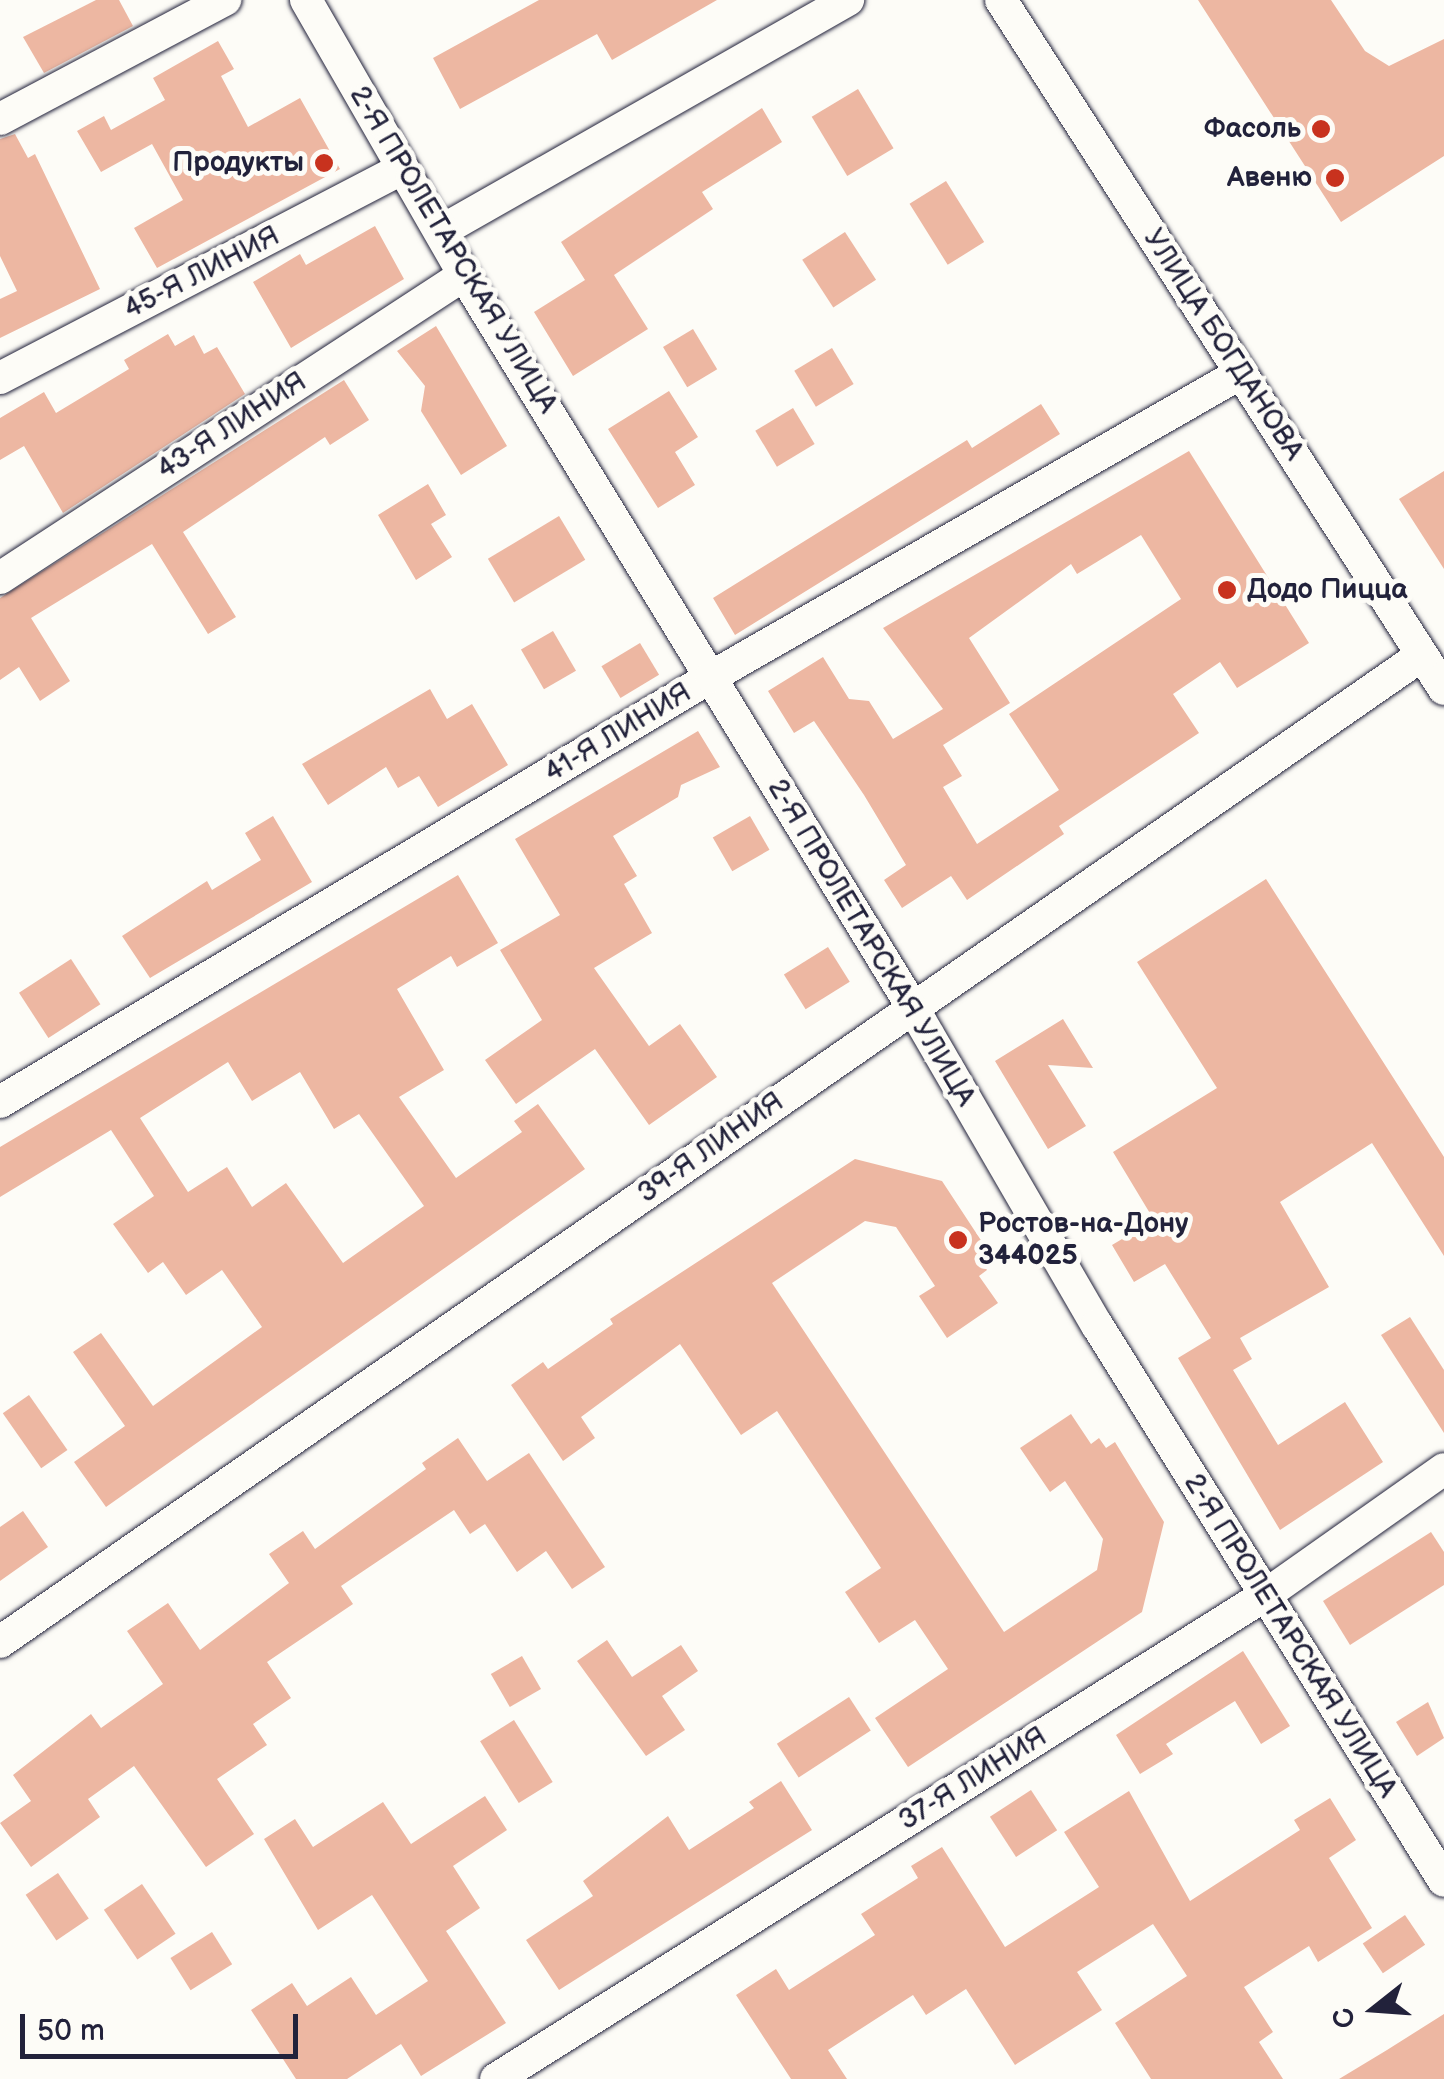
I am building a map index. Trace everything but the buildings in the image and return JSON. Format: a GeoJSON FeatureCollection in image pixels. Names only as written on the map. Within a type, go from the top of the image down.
{"type":"FeatureCollection","features":[{"type":"Feature","properties":{"kind":"street"},"geometry":{"type":"LineString","coordinates":[[0,120],[225,0]]}},
{"type":"Feature","properties":{"kind":"street","name":"2-Я ПРОЛЕТАРСКАЯ УЛИЦА"},"geometry":{"type":"LineString","coordinates":[[306,0],[443,230],[464,276],[913,1008],[1264,1596],[1444,1881]]}},
{"type":"Feature","properties":{"kind":"street"},"geometry":{"type":"LineString","coordinates":[[443,230],[848,0]]}},
{"type":"Feature","properties":{"kind":"street","name":"УЛИЦА БОГДАНОВА"},"geometry":{"type":"LineString","coordinates":[[1001,0],[1444,689]]}},
{"type":"Feature","properties":{"kind":"street","name":"45-Я ЛИНИЯ"},"geometry":{"type":"LineString","coordinates":[[0,378],[404,168]]}},
{"type":"Feature","properties":{"kind":"street","name":"43-Я ЛИНИЯ"},"geometry":{"type":"LineString","coordinates":[[0,578],[464,276]]}},
{"type":"Feature","properties":{"kind":"street","name":"41-Я ЛИНИЯ"},"geometry":{"type":"LineString","coordinates":[[0,1102],[710,677],[1241,373]]}},
{"type":"Feature","properties":{"kind":"street","name":"39-Я ЛИНИЯ"},"geometry":{"type":"LineString","coordinates":[[0,1642],[1422,655]]}},
{"type":"Feature","properties":{"kind":"street","name":"37-Я ЛИНИЯ"},"geometry":{"type":"LineString","coordinates":[[496,2079],[1264,1596],[1444,1469]]}},
{"type":"Feature","properties":{"kind":"place","name":"Фасоль"},"geometry":{"type":"Point","coordinates":[1321,129]}},
{"type":"Feature","properties":{"kind":"place","name":"Продукты"},"geometry":{"type":"Point","coordinates":[324,163]}},
{"type":"Feature","properties":{"kind":"place","name":"Авеню"},"geometry":{"type":"Point","coordinates":[1335,178]}},
{"type":"Feature","properties":{"kind":"place","name":"Додо Пицца"},"geometry":{"type":"Point","coordinates":[1227,590]}},
{"type":"Feature","properties":{"kind":"place","name":"Ростов-на-Дону 344025"},"geometry":{"type":"Point","coordinates":[958,1240]}}]}
